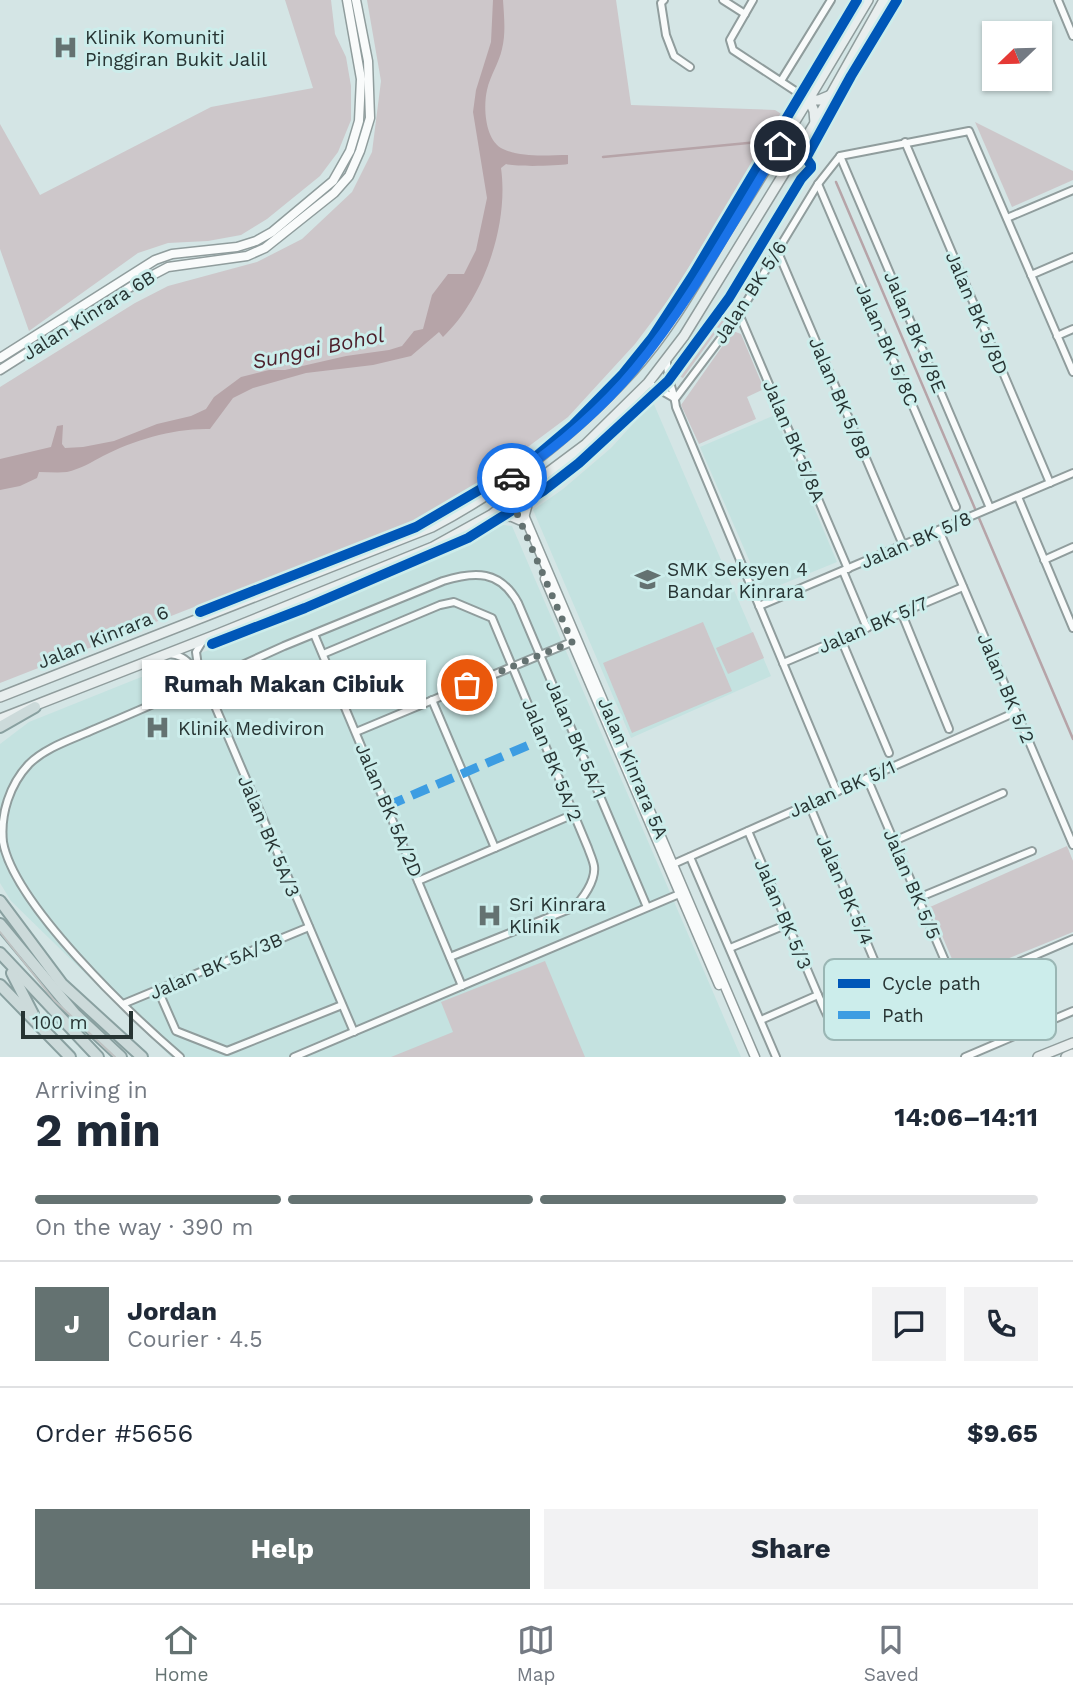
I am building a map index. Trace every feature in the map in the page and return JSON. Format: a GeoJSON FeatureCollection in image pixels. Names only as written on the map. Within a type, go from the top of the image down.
{"type":"FeatureCollection","features":[{"type":"Feature","properties":{"kind":"highway"},"geometry":{"type":"LineString","coordinates":[[0,727],[35,707]]}},
{"type":"Feature","properties":{"kind":"highway"},"geometry":{"type":"LineString","coordinates":[[0,901],[62,984]]}},
{"type":"Feature","properties":{"kind":"highway"},"geometry":{"type":"LineString","coordinates":[[0,924],[75,1014],[121,1057]]}},
{"type":"Feature","properties":{"kind":"highway"},"geometry":{"type":"LineString","coordinates":[[10,936],[142,1057]]}},
{"type":"Feature","properties":{"kind":"highway"},"geometry":{"type":"LineString","coordinates":[[0,954],[18,983],[37,1023]]}},
{"type":"Feature","properties":{"kind":"highway"},"geometry":{"type":"LineString","coordinates":[[0,954],[98,1057]]}},
{"type":"Feature","properties":{"kind":"highway"},"geometry":{"type":"LineString","coordinates":[[0,985],[70,1057]]}},
{"type":"Feature","properties":{"kind":"main road","name":"Jalan Kinrara 6"},"geometry":{"type":"LineString","coordinates":[[0,697],[432,527],[506,481],[577,429],[634,370],[695,283],[867,0]]}},
{"type":"Feature","properties":{"kind":"main road","name":"Jalan Kinrara 6"},"geometry":{"type":"LineString","coordinates":[[0,719],[433,547],[487,517],[594,437],[648,383],[717,286],[832,94],[884,0]]}},
{"type":"Feature","properties":{"kind":"main road"},"geometry":{"type":"LineString","coordinates":[[815,122],[814,111],[808,100],[819,100],[832,94]]}},
{"type":"Feature","properties":{"kind":"main road"},"geometry":{"type":"LineString","coordinates":[[487,517],[522,518],[533,485]]}},
{"type":"Feature","properties":{"kind":"main road"},"geometry":{"type":"LineString","coordinates":[[1038,1057],[1073,1043]]}},
{"type":"Feature","properties":{"kind":"main road"},"geometry":{"type":"LineString","coordinates":[[1066,1057],[1073,1054]]}},
{"type":"Feature","properties":{"kind":"street","name":"Jalan Kinrara 6B"},"geometry":{"type":"LineString","coordinates":[[0,358],[155,260],[172,254],[237,247],[257,241],[272,232],[332,180],[350,151],[359,121],[361,79],[346,0]]}},
{"type":"Feature","properties":{"kind":"street","name":"Jalan Kinrara 6B"},"geometry":{"type":"LineString","coordinates":[[0,370],[132,286],[168,267],[247,256],[265,247],[334,193],[349,176],[370,118],[368,61],[356,0]]}},
{"type":"Feature","properties":{"kind":"street"},"geometry":{"type":"LineString","coordinates":[[664,0],[662,4],[666,35],[674,56],[690,67]]}},
{"type":"Feature","properties":{"kind":"street"},"geometry":{"type":"LineString","coordinates":[[723,0],[744,14]]}},
{"type":"Feature","properties":{"kind":"street"},"geometry":{"type":"LineString","coordinates":[[753,0],[730,40],[733,50],[808,100]]}},
{"type":"Feature","properties":{"kind":"street"},"geometry":{"type":"LineString","coordinates":[[781,81],[831,0]]}},
{"type":"Feature","properties":{"kind":"street"},"geometry":{"type":"LineString","coordinates":[[1058,0],[1073,36]]}},
{"type":"Feature","properties":{"kind":"street"},"geometry":{"type":"LineString","coordinates":[[840,156],[969,131],[1073,372]]}},
{"type":"Feature","properties":{"kind":"street","name":"Jalan BK 5/8D"},"geometry":{"type":"LineString","coordinates":[[905,142],[1050,483]]}},
{"type":"Feature","properties":{"kind":"street","name":"Jalan BK 5/6"},"geometry":{"type":"LineString","coordinates":[[676,399],[739,314],[818,184],[840,156]]}},
{"type":"Feature","properties":{"kind":"street","name":"Jalan BK 5/8E"},"geometry":{"type":"LineString","coordinates":[[840,156],[990,509]]}},
{"type":"Feature","properties":{"kind":"street","name":"Jalan BK 5/8C"},"geometry":{"type":"LineString","coordinates":[[818,184],[956,507]]}},
{"type":"Feature","properties":{"kind":"street"},"geometry":{"type":"LineString","coordinates":[[1007,218],[1073,190]]}},
{"type":"Feature","properties":{"kind":"street","name":"Jalan BK 5/8B"},"geometry":{"type":"LineString","coordinates":[[777,250],[903,545]]}},
{"type":"Feature","properties":{"kind":"street"},"geometry":{"type":"LineString","coordinates":[[1031,275],[1073,257]]}},
{"type":"Feature","properties":{"kind":"street","name":"Jalan BK 5/8A"},"geometry":{"type":"LineString","coordinates":[[739,314],[867,628]]}},
{"type":"Feature","properties":{"kind":"street"},"geometry":{"type":"LineString","coordinates":[[1057,336],[1073,328]]}},
{"type":"Feature","properties":{"kind":"street"},"geometry":{"type":"LineString","coordinates":[[667,359],[668,381],[676,399],[676,407],[837,792]]}},
{"type":"Feature","properties":{"kind":"street"},"geometry":{"type":"LineString","coordinates":[[648,383],[676,399]]}},
{"type":"Feature","properties":{"kind":"street","name":"Jalan BK 5/8"},"geometry":{"type":"LineString","coordinates":[[759,606],[1073,473]]}},
{"type":"Feature","properties":{"kind":"street","name":"Jalan Kinrara 5A"},"geometry":{"type":"LineString","coordinates":[[506,481],[755,1057]]}},
{"type":"Feature","properties":{"kind":"street"},"geometry":{"type":"LineString","coordinates":[[1018,497],[1073,628]]}},
{"type":"Feature","properties":{"kind":"street","name":"Jalan BK 5/2"},"geometry":{"type":"LineString","coordinates":[[939,530],[1073,845]]}},
{"type":"Feature","properties":{"kind":"street"},"geometry":{"type":"LineString","coordinates":[[1044,560],[1073,547]]}},
{"type":"Feature","properties":{"kind":"street","name":"Jalan BK 5A/1"},"geometry":{"type":"LineString","coordinates":[[220,675],[443,581],[474,574],[492,578],[514,596],[648,908]]}},
{"type":"Feature","properties":{"kind":"street","name":"Jalan BK 5/7"},"geometry":{"type":"LineString","coordinates":[[783,663],[963,587]]}},
{"type":"Feature","properties":{"kind":"street","name":"Jalan BK 5A/2"},"geometry":{"type":"LineString","coordinates":[[323,654],[454,602],[492,618],[513,666],[594,866],[585,895],[580,902],[563,912],[450,957]]}},
{"type":"Feature","properties":{"kind":"street"},"geometry":{"type":"LineString","coordinates":[[902,614],[949,729]]}},
{"type":"Feature","properties":{"kind":"street","name":"Jalan BK 5A/2D"},"geometry":{"type":"LineString","coordinates":[[314,634],[463,986]]}},
{"type":"Feature","properties":{"kind":"street"},"geometry":{"type":"LineString","coordinates":[[841,639],[890,753]]}},
{"type":"Feature","properties":{"kind":"street"},"geometry":{"type":"LineString","coordinates":[[204,640],[196,652],[198,666],[208,674],[220,675],[213,688],[212,701]]}},
{"type":"Feature","properties":{"kind":"street"},"geometry":{"type":"LineString","coordinates":[[356,732],[575,641]]}},
{"type":"Feature","properties":{"kind":"street"},"geometry":{"type":"LineString","coordinates":[[167,654],[184,658],[191,664],[193,680],[187,689],[37,757],[13,784],[2,818],[3,844],[30,897],[64,941],[123,1004],[180,1057]]}},
{"type":"Feature","properties":{"kind":"street","name":"Jalan BK 5A/3"},"geometry":{"type":"LineString","coordinates":[[198,666],[354,1032]]}},
{"type":"Feature","properties":{"kind":"street"},"geometry":{"type":"LineString","coordinates":[[187,689],[200,692],[212,701]]}},
{"type":"Feature","properties":{"kind":"street"},"geometry":{"type":"LineString","coordinates":[[432,700],[495,848]]}},
{"type":"Feature","properties":{"kind":"street","name":"Jalan BK 5/1"},"geometry":{"type":"LineString","coordinates":[[671,865],[1016,712]]}},
{"type":"Feature","properties":{"kind":"street","name":"Jalan BK 5/5"},"geometry":{"type":"LineString","coordinates":[[867,778],[944,959]]}},
{"type":"Feature","properties":{"kind":"street"},"geometry":{"type":"LineString","coordinates":[[894,841],[1003,793]]}},
{"type":"Feature","properties":{"kind":"street","name":"Jalan BK 5/4"},"geometry":{"type":"LineString","coordinates":[[809,804],[874,959]]}},
{"type":"Feature","properties":{"kind":"street"},"geometry":{"type":"LineString","coordinates":[[418,881],[574,814]]}},
{"type":"Feature","properties":{"kind":"street","name":"Jalan BK 5/3"},"geometry":{"type":"LineString","coordinates":[[748,831],[824,1006]]}},
{"type":"Feature","properties":{"kind":"street"},"geometry":{"type":"LineString","coordinates":[[918,898],[1032,851]]}},
{"type":"Feature","properties":{"kind":"street"},"geometry":{"type":"LineString","coordinates":[[690,857],[776,1057]]}},
{"type":"Feature","properties":{"kind":"street"},"geometry":{"type":"LineString","coordinates":[[294,1057],[683,893]]}},
{"type":"Feature","properties":{"kind":"street","name":"Jalan Kinrara 5A"},"geometry":{"type":"LineString","coordinates":[[683,893],[749,1057]]}},
{"type":"Feature","properties":{"kind":"street"},"geometry":{"type":"LineString","coordinates":[[730,948],[788,924]]}},
{"type":"Feature","properties":{"kind":"street","name":"Jalan BK 5A/3B"},"geometry":{"type":"LineString","coordinates":[[123,1004],[309,927]]}},
{"type":"Feature","properties":{"kind":"street","name":"Jalan BK 5/3"},"geometry":{"type":"LineString","coordinates":[[1027,959],[1073,939]]}},
{"type":"Feature","properties":{"kind":"street"},"geometry":{"type":"LineString","coordinates":[[158,990],[176,1031],[227,1051],[342,1006]]}},
{"type":"Feature","properties":{"kind":"street"},"geometry":{"type":"LineString","coordinates":[[761,1020],[818,995]]}},
{"type":"Feature","properties":{"kind":"street"},"geometry":{"type":"LineString","coordinates":[[1056,1018],[1073,1011]]}},
{"type":"Feature","properties":{"kind":"street"},"geometry":{"type":"LineString","coordinates":[[965,1057],[1005,1040]]}},
{"type":"Feature","properties":{"kind":"shaded area"},"geometry":{"type":"Polygon","coordinates":[[[285,0],[331,0],[335,34],[346,57],[351,86],[351,120],[338,152],[320,176],[267,219],[241,235],[208,241],[168,243],[138,253],[29,331],[0,249],[0,124],[40,195],[211,107],[313,88],[285,0]]]}},
{"type":"Feature","properties":{"kind":"shaded area"},"geometry":{"type":"Polygon","coordinates":[[[367,0],[616,0],[631,105],[775,110],[783,115],[669,299],[635,344],[568,417],[482,481],[416,520],[0,683],[0,387],[135,303],[168,286],[257,262],[302,239],[352,192],[372,152],[381,81],[367,0]]]}},
{"type":"Feature","properties":{"kind":"shaded area"},"geometry":{"type":"Polygon","coordinates":[[[493,0],[503,0],[504,37],[486,97],[487,123],[492,139],[503,149],[518,154],[568,155],[568,164],[506,164],[501,168],[501,213],[490,259],[470,302],[458,321],[443,337],[439,332],[411,356],[373,365],[306,373],[253,388],[233,398],[210,429],[182,431],[141,440],[77,469],[67,472],[39,472],[37,478],[20,486],[0,490],[0,459],[51,447],[57,426],[63,425],[62,444],[65,448],[114,441],[206,409],[214,397],[241,377],[389,350],[402,346],[414,331],[423,329],[432,295],[448,274],[464,274],[476,250],[487,198],[473,112],[476,90],[491,42],[493,0]]]}},
{"type":"Feature","properties":{"kind":"shaded area"},"geometry":{"type":"Polygon","coordinates":[[[975,122],[1073,171],[1073,180],[1012,207],[975,122]]]}},
{"type":"Feature","properties":{"kind":"shaded area"},"geometry":{"type":"Polygon","coordinates":[[[717,309],[727,317],[683,378],[675,374],[717,309]]]}},
{"type":"Feature","properties":{"kind":"shaded area"},"geometry":{"type":"Polygon","coordinates":[[[733,331],[741,334],[764,389],[747,397],[756,419],[699,444],[681,405],[733,331]]]}},
{"type":"Feature","properties":{"kind":"shaded area","name":"SMK Seksyen 4 Bandar Kinrara"},"geometry":{"type":"Polygon","coordinates":[[[653,402],[771,676],[631,738],[533,510],[563,489],[611,448],[653,402]]]}},
{"type":"Feature","properties":{"kind":"shaded area"},"geometry":{"type":"Polygon","coordinates":[[[775,415],[837,562],[763,592],[700,447],[775,415]]]}},
{"type":"Feature","properties":{"kind":"shaded area"},"geometry":{"type":"Polygon","coordinates":[[[503,525],[512,526],[741,1057],[171,1057],[11,901],[0,883],[0,744],[29,722],[461,549],[503,525]]]}},
{"type":"Feature","properties":{"kind":"shaded area"},"geometry":{"type":"Polygon","coordinates":[[[703,622],[732,691],[632,733],[603,663],[703,622]]]}},
{"type":"Feature","properties":{"kind":"shaded area"},"geometry":{"type":"Polygon","coordinates":[[[753,632],[764,658],[728,674],[716,648],[753,632]]]}},
{"type":"Feature","properties":{"kind":"shaded area"},"geometry":{"type":"Polygon","coordinates":[[[1067,846],[1073,861],[1073,932],[1007,959],[952,959],[930,907],[1067,846]]]}},
{"type":"Feature","properties":{"kind":"shaded area"},"geometry":{"type":"Polygon","coordinates":[[[545,961],[585,1057],[391,1057],[453,1032],[441,1002],[545,961]]]}},
{"type":"Feature","properties":{"kind":"waterway"},"geometry":{"type":"LineString","coordinates":[[603,157],[758,142]]}},
{"type":"Feature","properties":{"kind":"waterway"},"geometry":{"type":"LineString","coordinates":[[836,182],[1073,739]]}},
{"type":"Feature","properties":{"kind":"tram line"},"geometry":{"type":"LineString","coordinates":[[0,932],[54,1000],[115,1057]]}},
{"type":"Feature","properties":{"kind":"marked path"},"geometry":{"type":"LineString","coordinates":[[387,806],[543,739]]}},
{"type":"Feature","properties":{"kind":"cycle path"},"geometry":{"type":"LineString","coordinates":[[200,612],[416,527],[534,458],[573,425],[623,374],[652,338],[693,275],[857,0]]}},
{"type":"Feature","properties":{"kind":"cycle path"},"geometry":{"type":"LineString","coordinates":[[212,644],[305,608],[468,538],[543,491],[579,463],[668,381],[729,298],[801,179],[811,168],[806,158],[897,0]]}},
{"type":"Feature","properties":{"kind":"way so far"},"geometry":{"type":"LineString","coordinates":[[467,685],[572,642],[504,483],[512,478]]}},
{"type":"Feature","properties":{"kind":"place","name":"Klinik Komuniti Pinggiran Bukit Jalil"},"geometry":{"type":"Point","coordinates":[65,48]}},
{"type":"Feature","properties":{"kind":"place","name":"SMK Seksyen 4 Bandar Kinrara"},"geometry":{"type":"Point","coordinates":[647,580]}},
{"type":"Feature","properties":{"kind":"place","name":"Rumah Makan Cibiuk"},"geometry":{"type":"Point","coordinates":[467,685]}},
{"type":"Feature","properties":{"kind":"place","name":"Klinik Mediviron"},"geometry":{"type":"Point","coordinates":[158,728]}},
{"type":"Feature","properties":{"kind":"place","name":"Sri Kinrara Klinik"},"geometry":{"type":"Point","coordinates":[489,915]}},
{"type":"Feature","properties":{"kind":"route"},"geometry":{"type":"LineString","coordinates":[[512,478],[577,429],[634,370],[695,283],[780,146]]}},
{"type":"Feature","properties":{"kind":"water label","name":"Sungai Bohol"},"geometry":{"type":"Point","coordinates":[318,348]}}]}
